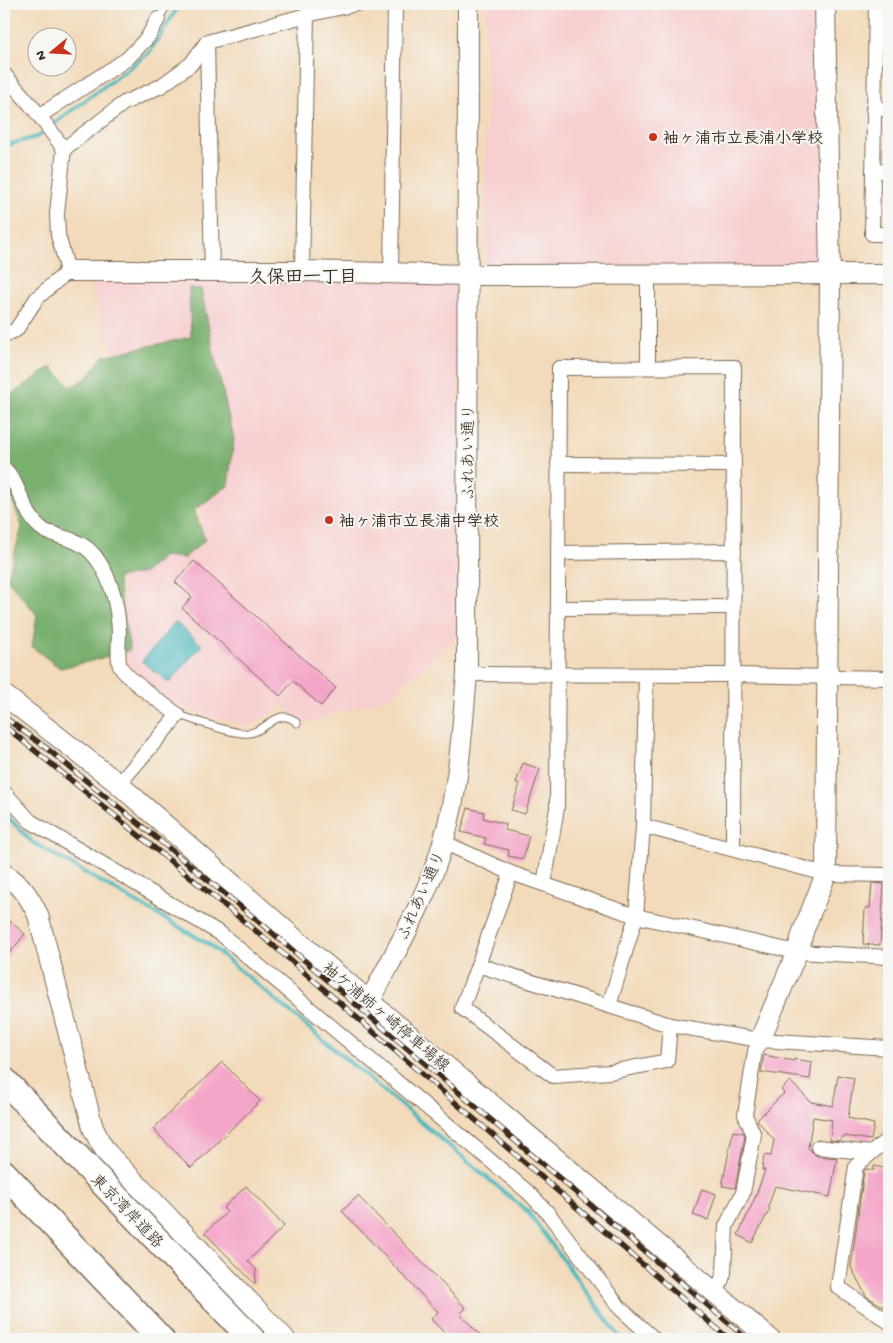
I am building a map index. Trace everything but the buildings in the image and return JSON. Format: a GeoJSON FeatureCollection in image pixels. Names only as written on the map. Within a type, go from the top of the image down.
{"type":"FeatureCollection","features":[{"type":"Feature","properties":{"kind":"highway","name":"東京湾岸道路"},"geometry":{"type":"LineString","coordinates":[[4,1080],[252,1339]]}},
{"type":"Feature","properties":{"kind":"highway"},"geometry":{"type":"LineString","coordinates":[[4,1173],[161,1339]]}},
{"type":"Feature","properties":{"kind":"street"},"geometry":{"type":"LineString","coordinates":[[64,149],[124,103],[161,86],[191,64],[207,42],[356,4]]}},
{"type":"Feature","properties":{"kind":"street"},"geometry":{"type":"LineString","coordinates":[[391,272],[395,4]]}},
{"type":"Feature","properties":{"kind":"street","name":"ふれあい通り"},"geometry":{"type":"LineString","coordinates":[[370,1001],[428,884],[443,842],[458,760],[467,674],[466,274],[468,4]]}},
{"type":"Feature","properties":{"kind":"street"},"geometry":{"type":"LineString","coordinates":[[716,1295],[724,1273],[726,1226],[743,1193],[754,1134],[745,1115],[755,1050],[798,952],[804,929],[826,874],[830,274],[825,4]]}},
{"type":"Feature","properties":{"kind":"street"},"geometry":{"type":"LineString","coordinates":[[876,4],[872,234],[889,234]]}},
{"type":"Feature","properties":{"kind":"street"},"geometry":{"type":"LineString","coordinates":[[302,271],[307,15]]}},
{"type":"Feature","properties":{"kind":"street"},"geometry":{"type":"LineString","coordinates":[[39,116],[127,59],[148,37],[158,19]]}},
{"type":"Feature","properties":{"kind":"street"},"geometry":{"type":"LineString","coordinates":[[207,42],[212,272]]}},
{"type":"Feature","properties":{"kind":"street"},"geometry":{"type":"LineString","coordinates":[[875,48],[889,48]]}},
{"type":"Feature","properties":{"kind":"street"},"geometry":{"type":"LineString","coordinates":[[4,74],[64,149],[58,212],[58,234],[68,271]]}},
{"type":"Feature","properties":{"kind":"street"},"geometry":{"type":"LineString","coordinates":[[874,109],[889,109]]}},
{"type":"Feature","properties":{"kind":"street"},"geometry":{"type":"LineString","coordinates":[[872,171],[889,171]]}},
{"type":"Feature","properties":{"kind":"street"},"geometry":{"type":"LineString","coordinates":[[4,335],[16,330],[37,298],[68,271],[302,271],[466,274],[889,274]]}},
{"type":"Feature","properties":{"kind":"street"},"geometry":{"type":"LineString","coordinates":[[648,274],[648,367]]}},
{"type":"Feature","properties":{"kind":"street"},"geometry":{"type":"LineString","coordinates":[[544,884],[557,808],[559,368],[734,367],[733,848]]}},
{"type":"Feature","properties":{"kind":"street"},"geometry":{"type":"LineString","coordinates":[[558,464],[734,465]]}},
{"type":"Feature","properties":{"kind":"street"},"geometry":{"type":"LineString","coordinates":[[4,468],[10,474],[19,490],[28,514],[45,531],[79,542],[90,549],[100,563],[110,584],[118,621],[119,665],[126,674],[178,715],[119,784]]}},
{"type":"Feature","properties":{"kind":"street"},"geometry":{"type":"LineString","coordinates":[[558,553],[734,551]]}},
{"type":"Feature","properties":{"kind":"street"},"geometry":{"type":"LineString","coordinates":[[558,608],[733,607]]}},
{"type":"Feature","properties":{"kind":"street"},"geometry":{"type":"LineString","coordinates":[[467,674],[734,675],[889,678]]}},
{"type":"Feature","properties":{"kind":"street"},"geometry":{"type":"LineString","coordinates":[[609,1006],[636,916],[643,826],[646,675]]}},
{"type":"Feature","properties":{"kind":"street","name":"袖ケ浦姉ヶ崎停車場線"},"geometry":{"type":"LineString","coordinates":[[4,695],[119,784],[294,938],[770,1339]]}},
{"type":"Feature","properties":{"kind":"street"},"geometry":{"type":"LineString","coordinates":[[4,792],[30,822],[221,934],[236,946],[529,1193],[548,1213],[615,1302],[654,1339]]}},
{"type":"Feature","properties":{"kind":"street"},"geometry":{"type":"LineString","coordinates":[[643,826],[733,848],[826,874],[889,876]]}},
{"type":"Feature","properties":{"kind":"street"},"geometry":{"type":"LineString","coordinates":[[443,842],[511,872],[636,916],[798,952],[889,957]]}},
{"type":"Feature","properties":{"kind":"street"},"geometry":{"type":"LineString","coordinates":[[511,872],[462,1008],[553,1076],[610,1072],[667,1061],[670,1025]]}},
{"type":"Feature","properties":{"kind":"street"},"geometry":{"type":"LineString","coordinates":[[4,874],[16,881],[30,896],[38,915],[94,1128],[100,1142],[114,1160],[285,1339]]}},
{"type":"Feature","properties":{"kind":"street"},"geometry":{"type":"LineString","coordinates":[[478,964],[670,1025],[760,1040],[889,1048]]}},
{"type":"Feature","properties":{"kind":"street"},"geometry":{"type":"LineString","coordinates":[[889,1138],[856,1166],[838,1287],[889,1322]]}},
{"type":"Feature","properties":{"kind":"street"},"geometry":{"type":"LineString","coordinates":[[818,1147],[871,1153]]}},
{"type":"Feature","properties":{"kind":"lane"},"geometry":{"type":"LineString","coordinates":[[158,19],[168,4]]}},
{"type":"Feature","properties":{"kind":"lane"},"geometry":{"type":"LineString","coordinates":[[178,715],[250,734],[282,716],[291,717],[297,723]]}},
{"type":"Feature","properties":{"kind":"shaded area","name":"袖ヶ浦市立長浦小学校"},"geometry":{"type":"Polygon","coordinates":[[[486,6],[817,7],[824,266],[486,269],[486,6]]]}},
{"type":"Feature","properties":{"kind":"shaded area","name":"袖ヶ浦市立長浦中学校"},"geometry":{"type":"Polygon","coordinates":[[[89,279],[460,281],[456,638],[388,697],[304,724],[283,706],[249,727],[179,708],[129,665],[122,642],[124,591],[113,562],[202,548],[202,493],[196,338],[112,354],[89,279]]]}},
{"type":"Feature","properties":{"kind":"green space"},"geometry":{"type":"Polygon","coordinates":[[[189,288],[201,289],[234,439],[228,486],[194,510],[205,540],[184,558],[164,556],[144,573],[117,578],[130,650],[60,668],[32,647],[37,615],[7,579],[22,527],[8,489],[4,485],[4,400],[51,367],[71,387],[87,378],[103,356],[191,337],[189,288]]]}},
{"type":"Feature","properties":{"kind":"water"},"geometry":{"type":"Polygon","coordinates":[[[175,622],[202,645],[169,683],[142,661],[175,622]]]}},
{"type":"Feature","properties":{"kind":"waterway"},"geometry":{"type":"LineString","coordinates":[[51,126],[149,53],[180,4]]}},
{"type":"Feature","properties":{"kind":"waterway"},"geometry":{"type":"LineString","coordinates":[[4,146],[37,137],[46,130]]}},
{"type":"Feature","properties":{"kind":"waterway"},"geometry":{"type":"LineString","coordinates":[[4,813],[32,842],[210,945],[528,1212],[621,1339]]}},
{"type":"Feature","properties":{"kind":"railway"},"geometry":{"type":"LineString","coordinates":[[4,717],[45,747],[269,930],[747,1339]]}},
{"type":"Feature","properties":{"kind":"railway"},"geometry":{"type":"LineString","coordinates":[[6,727],[267,940],[729,1339]]}},
{"type":"Feature","properties":{"kind":"place","name":"袖ヶ浦市立長浦小学校"},"geometry":{"type":"Point","coordinates":[653,137]}},
{"type":"Feature","properties":{"kind":"place","name":"袖ヶ浦市立長浦中学校"},"geometry":{"type":"Point","coordinates":[329,520]}},
{"type":"Feature","properties":{"kind":"district","name":"久保田一丁目"},"geometry":{"type":"Point","coordinates":[303,276]}}]}
